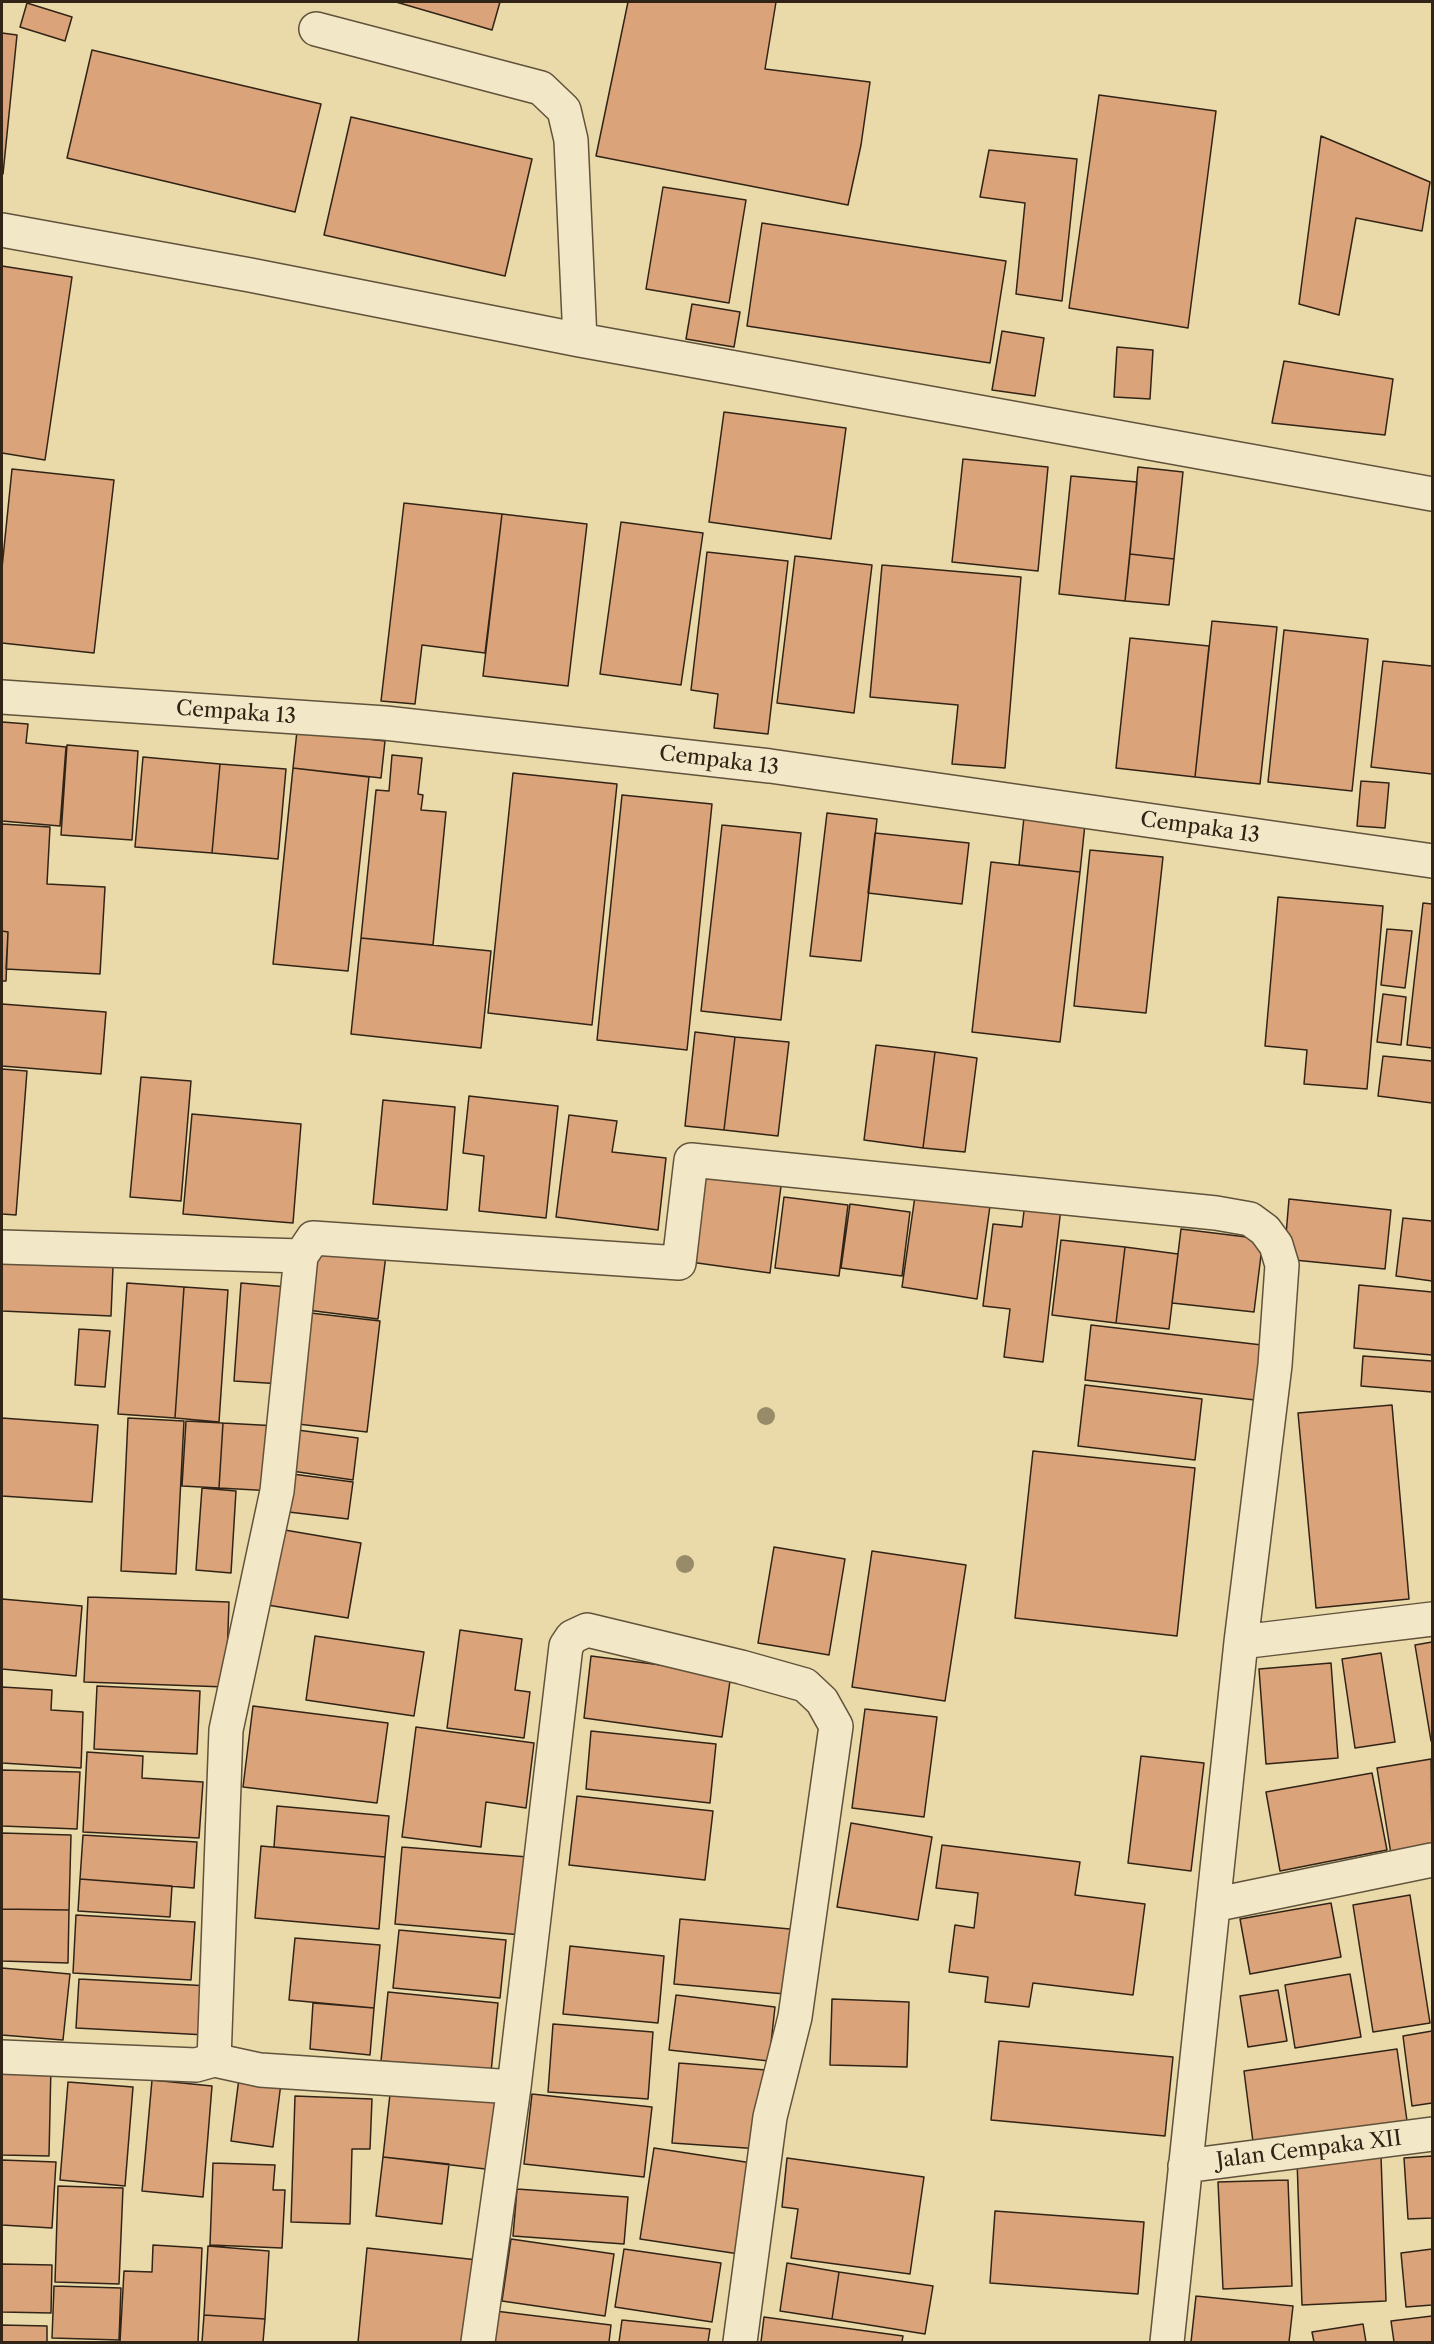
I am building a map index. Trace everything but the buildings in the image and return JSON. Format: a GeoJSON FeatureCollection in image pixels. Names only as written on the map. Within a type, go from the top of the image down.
{"type":"FeatureCollection","features":[{"type":"Feature","properties":{"kind":"street"},"geometry":{"type":"LineString","coordinates":[[316,28],[541,88],[564,110],[571,140],[580,340]]}},
{"type":"Feature","properties":{"kind":"street"},"geometry":{"type":"LineString","coordinates":[[2,230],[250,275],[580,340],[1432,494]]}},
{"type":"Feature","properties":{"kind":"street","name":"Cempaka 13"},"geometry":{"type":"LineString","coordinates":[[2,697],[385,723],[770,766],[1432,861]]}},
{"type":"Feature","properties":{"kind":"street"},"geometry":{"type":"LineString","coordinates":[[214,2060],[226,1730],[277,1491],[302,1256],[313,1238],[679,1263],[691,1160],[1216,1213],[1250,1219],[1265,1230],[1276,1245],[1282,1265],[1275,1365],[1241,1642],[1167,2343]]}},
{"type":"Feature","properties":{"kind":"street"},"geometry":{"type":"LineString","coordinates":[[2,1247],[302,1256]]}},
{"type":"Feature","properties":{"kind":"street"},"geometry":{"type":"LineString","coordinates":[[1241,1642],[1432,1619]]}},
{"type":"Feature","properties":{"kind":"street"},"geometry":{"type":"LineString","coordinates":[[478,2343],[514,2087],[566,1646],[573,1636],[587,1630],[805,1685],[822,1701],[836,1726],[795,2017],[770,2117],[740,2343]]}},
{"type":"Feature","properties":{"kind":"street"},"geometry":{"type":"LineString","coordinates":[[1213,1905],[1432,1860]]}},
{"type":"Feature","properties":{"kind":"street"},"geometry":{"type":"LineString","coordinates":[[2,2057],[196,2065],[214,2060],[260,2070],[514,2087]]}},
{"type":"Feature","properties":{"kind":"street","name":"Jalan Cempaka XII"},"geometry":{"type":"LineString","coordinates":[[1185,2166],[1432,2134]]}}]}
